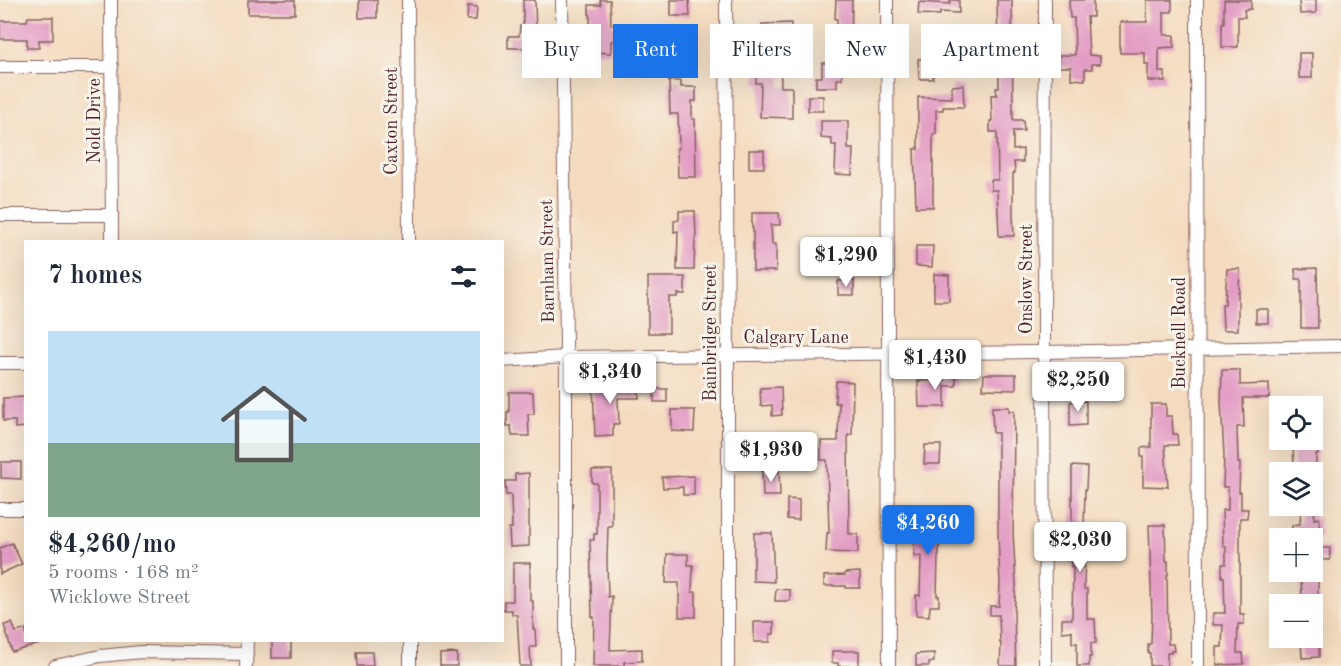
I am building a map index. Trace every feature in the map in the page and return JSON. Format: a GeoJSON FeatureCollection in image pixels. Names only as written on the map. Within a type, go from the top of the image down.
{"type":"FeatureCollection","features":[{"type":"Feature","properties":{"kind":"street","name":"Nold Drive"},"geometry":{"type":"LineString","coordinates":[[111,0],[112,240]]}},
{"type":"Feature","properties":{"kind":"street","name":"Caxton Street"},"geometry":{"type":"LineString","coordinates":[[408,0],[409,240]]}},
{"type":"Feature","properties":{"kind":"street","name":"Barnham Street"},"geometry":{"type":"LineString","coordinates":[[562,0],[566,357],[566,666]]}},
{"type":"Feature","properties":{"kind":"street","name":"Bainbridge Street"},"geometry":{"type":"LineString","coordinates":[[726,0],[728,666]]}},
{"type":"Feature","properties":{"kind":"street"},"geometry":{"type":"LineString","coordinates":[[887,0],[889,666]]}},
{"type":"Feature","properties":{"kind":"street","name":"Onslow Street"},"geometry":{"type":"LineString","coordinates":[[1044,0],[1045,666]]}},
{"type":"Feature","properties":{"kind":"street","name":"Bucknell Road"},"geometry":{"type":"LineString","coordinates":[[1197,0],[1198,666]]}},
{"type":"Feature","properties":{"kind":"street"},"geometry":{"type":"LineString","coordinates":[[0,67],[112,68]]}},
{"type":"Feature","properties":{"kind":"street"},"geometry":{"type":"LineString","coordinates":[[0,215],[112,214]]}},
{"type":"Feature","properties":{"kind":"street","name":"Calgary Lane"},"geometry":{"type":"LineString","coordinates":[[504,361],[566,357],[1341,346]]}},
{"type":"Feature","properties":{"kind":"street"},"geometry":{"type":"LineString","coordinates":[[0,363],[24,363]]}},
{"type":"Feature","properties":{"kind":"street"},"geometry":{"type":"LineString","coordinates":[[0,509],[24,509]]}},
{"type":"Feature","properties":{"kind":"street"},"geometry":{"type":"LineString","coordinates":[[55,666],[100,656],[141,652],[247,660],[247,642]]}},
{"type":"Feature","properties":{"kind":"street"},"geometry":{"type":"LineString","coordinates":[[410,642],[410,666]]}},
{"type":"Feature","properties":{"kind":"building"},"geometry":{"type":"Polygon","coordinates":[[[248,0],[295,0],[295,14],[248,14],[248,0]]]}},
{"type":"Feature","properties":{"kind":"building"},"geometry":{"type":"Polygon","coordinates":[[[359,0],[377,0],[377,18],[359,18],[359,0]]]}},
{"type":"Feature","properties":{"kind":"building"},"geometry":{"type":"Polygon","coordinates":[[[523,0],[535,0],[536,24],[523,24],[523,0]]]}},
{"type":"Feature","properties":{"kind":"building"},"geometry":{"type":"Polygon","coordinates":[[[600,0],[610,0],[611,25],[613,25],[611,53],[601,53],[601,24],[590,24],[589,5],[601,5],[600,0]]]}},
{"type":"Feature","properties":{"kind":"building"},"geometry":{"type":"Polygon","coordinates":[[[671,0],[689,0],[690,16],[671,16],[671,0]]]}},
{"type":"Feature","properties":{"kind":"building"},"geometry":{"type":"Polygon","coordinates":[[[836,0],[852,0],[852,24],[837,24],[837,19],[835,19],[836,0]]]}},
{"type":"Feature","properties":{"kind":"building"},"geometry":{"type":"Polygon","coordinates":[[[950,0],[959,0],[959,13],[918,14],[919,2],[950,4],[950,0]]]}},
{"type":"Feature","properties":{"kind":"building"},"geometry":{"type":"Polygon","coordinates":[[[997,0],[1012,0],[1012,24],[998,24],[997,0]]]}},
{"type":"Feature","properties":{"kind":"building"},"geometry":{"type":"Polygon","coordinates":[[[1069,0],[1093,0],[1093,17],[1087,17],[1089,55],[1100,56],[1100,64],[1092,64],[1092,69],[1085,69],[1085,80],[1071,79],[1071,67],[1061,67],[1061,55],[1075,55],[1074,18],[1070,18],[1069,0]]]}},
{"type":"Feature","properties":{"kind":"building"},"geometry":{"type":"Polygon","coordinates":[[[1147,0],[1172,0],[1172,12],[1164,12],[1164,35],[1174,35],[1174,47],[1159,48],[1159,72],[1165,72],[1165,81],[1148,81],[1148,64],[1145,64],[1145,53],[1120,53],[1120,22],[1147,22],[1147,0]]]}},
{"type":"Feature","properties":{"kind":"building"},"geometry":{"type":"Polygon","coordinates":[[[1224,0],[1251,0],[1251,9],[1244,10],[1245,17],[1238,17],[1238,47],[1222,47],[1224,0]]]}},
{"type":"Feature","properties":{"kind":"building"},"geometry":{"type":"Polygon","coordinates":[[[1299,0],[1316,0],[1316,13],[1300,14],[1299,0]]]}},
{"type":"Feature","properties":{"kind":"building"},"geometry":{"type":"Polygon","coordinates":[[[468,6],[477,7],[476,20],[467,20],[468,6]]]}},
{"type":"Feature","properties":{"kind":"building"},"geometry":{"type":"Polygon","coordinates":[[[28,17],[53,17],[53,40],[39,40],[39,48],[27,48],[27,39],[0,39],[0,21],[27,21],[28,17]]]}},
{"type":"Feature","properties":{"kind":"building"},"geometry":{"type":"Polygon","coordinates":[[[520,26],[522,26],[522,48],[508,48],[508,36],[519,36],[520,26]]]}},
{"type":"Feature","properties":{"kind":"building"},"geometry":{"type":"Polygon","coordinates":[[[1299,53],[1312,53],[1312,78],[1299,78],[1299,53]]]}},
{"type":"Feature","properties":{"kind":"building"},"geometry":{"type":"Polygon","coordinates":[[[918,59],[921,59],[921,78],[933,79],[919,79],[918,59]]]}},
{"type":"Feature","properties":{"kind":"building"},"geometry":{"type":"Polygon","coordinates":[[[822,63],[825,63],[825,78],[842,79],[837,79],[837,87],[816,87],[816,77],[822,77],[822,63]]]}},
{"type":"Feature","properties":{"kind":"building"},"geometry":{"type":"Polygon","coordinates":[[[756,78],[781,78],[781,87],[792,87],[792,118],[760,117],[761,83],[756,83],[756,78]]]}},
{"type":"Feature","properties":{"kind":"building"},"geometry":{"type":"Polygon","coordinates":[[[999,78],[1013,78],[1013,120],[1023,120],[1024,131],[1013,131],[1013,150],[1023,149],[1023,162],[1014,162],[1014,236],[999,236],[997,190],[991,190],[991,180],[998,180],[997,132],[990,132],[991,95],[997,95],[996,88],[999,88],[999,78]]]}},
{"type":"Feature","properties":{"kind":"building"},"geometry":{"type":"Polygon","coordinates":[[[669,81],[681,81],[681,87],[696,87],[696,101],[692,101],[692,119],[695,119],[696,177],[678,177],[678,114],[670,114],[669,81]]]}},
{"type":"Feature","properties":{"kind":"building"},"geometry":{"type":"Polygon","coordinates":[[[963,85],[964,107],[943,107],[943,110],[936,110],[936,134],[933,134],[933,207],[916,207],[914,149],[918,149],[918,97],[952,98],[952,86],[963,85]]]}},
{"type":"Feature","properties":{"kind":"building"},"geometry":{"type":"Polygon","coordinates":[[[808,96],[823,96],[823,111],[808,111],[808,96]]]}},
{"type":"Feature","properties":{"kind":"building"},"geometry":{"type":"Polygon","coordinates":[[[821,121],[848,121],[848,149],[853,149],[852,175],[835,174],[836,145],[832,145],[832,139],[821,138],[821,121]]]}},
{"type":"Feature","properties":{"kind":"building"},"geometry":{"type":"Polygon","coordinates":[[[749,150],[764,150],[764,168],[749,168],[749,150]]]}},
{"type":"Feature","properties":{"kind":"building"},"geometry":{"type":"Polygon","coordinates":[[[679,211],[695,211],[694,270],[677,270],[678,231],[674,232],[674,221],[679,220],[679,211]]]}},
{"type":"Feature","properties":{"kind":"building"},"geometry":{"type":"Polygon","coordinates":[[[752,213],[779,213],[780,225],[771,225],[772,244],[776,244],[776,271],[753,271],[752,213]]]}},
{"type":"Feature","properties":{"kind":"building"},"geometry":{"type":"Polygon","coordinates":[[[916,246],[933,246],[932,267],[916,266],[916,246]]]}},
{"type":"Feature","properties":{"kind":"building"},"geometry":{"type":"Polygon","coordinates":[[[1317,268],[1318,328],[1301,328],[1301,279],[1296,279],[1295,269],[1317,268]]]}},
{"type":"Feature","properties":{"kind":"building"},"geometry":{"type":"Polygon","coordinates":[[[1227,269],[1240,269],[1238,330],[1223,330],[1222,304],[1225,304],[1227,269]]]}},
{"type":"Feature","properties":{"kind":"building"},"geometry":{"type":"Polygon","coordinates":[[[934,274],[949,275],[949,301],[934,301],[934,274]]]}},
{"type":"Feature","properties":{"kind":"building"},"geometry":{"type":"Polygon","coordinates":[[[648,277],[685,277],[685,294],[669,297],[669,333],[648,333],[648,277]]]}},
{"type":"Feature","properties":{"kind":"building"},"geometry":{"type":"Polygon","coordinates":[[[854,280],[854,295],[838,295],[838,281],[854,280]]]}},
{"type":"Feature","properties":{"kind":"building"},"geometry":{"type":"Polygon","coordinates":[[[1256,309],[1268,309],[1268,323],[1256,323],[1256,309]]]}},
{"type":"Feature","properties":{"kind":"building"},"geometry":{"type":"Polygon","coordinates":[[[1222,370],[1240,370],[1240,385],[1269,384],[1269,398],[1243,398],[1244,427],[1237,427],[1241,509],[1248,509],[1247,518],[1240,518],[1240,614],[1244,614],[1244,624],[1238,624],[1237,653],[1243,653],[1244,664],[1217,665],[1217,647],[1222,647],[1223,625],[1213,625],[1213,613],[1225,613],[1222,564],[1226,564],[1226,546],[1223,546],[1222,510],[1228,510],[1228,487],[1223,487],[1222,370]]]}},
{"type":"Feature","properties":{"kind":"building"},"geometry":{"type":"Polygon","coordinates":[[[956,371],[956,386],[945,386],[945,407],[919,407],[918,381],[945,380],[945,372],[956,371]]]}},
{"type":"Feature","properties":{"kind":"building"},"geometry":{"type":"Polygon","coordinates":[[[984,374],[1016,374],[1016,390],[983,389],[984,374]]]}},
{"type":"Feature","properties":{"kind":"building"},"geometry":{"type":"Polygon","coordinates":[[[836,381],[853,382],[852,435],[848,435],[849,534],[858,534],[858,553],[826,552],[827,533],[829,533],[827,460],[821,460],[821,441],[838,441],[839,403],[835,403],[836,381]]]}},
{"type":"Feature","properties":{"kind":"building"},"geometry":{"type":"Polygon","coordinates":[[[593,384],[638,384],[639,398],[618,398],[619,424],[613,424],[613,436],[595,437],[593,384]]]}},
{"type":"Feature","properties":{"kind":"building"},"geometry":{"type":"Polygon","coordinates":[[[781,387],[782,415],[772,416],[772,405],[761,406],[760,388],[781,387]]]}},
{"type":"Feature","properties":{"kind":"building"},"geometry":{"type":"Polygon","coordinates":[[[654,389],[667,389],[667,402],[654,402],[654,389]]]}},
{"type":"Feature","properties":{"kind":"building"},"geometry":{"type":"Polygon","coordinates":[[[509,392],[533,392],[534,414],[528,414],[529,436],[512,436],[511,426],[507,426],[509,392]]]}},
{"type":"Feature","properties":{"kind":"building"},"geometry":{"type":"Polygon","coordinates":[[[24,397],[24,427],[15,428],[15,421],[3,421],[3,398],[24,397]]]}},
{"type":"Feature","properties":{"kind":"building"},"geometry":{"type":"Polygon","coordinates":[[[1086,401],[1086,425],[1070,426],[1070,402],[1086,401]]]}},
{"type":"Feature","properties":{"kind":"building"},"geometry":{"type":"Polygon","coordinates":[[[1151,404],[1166,404],[1166,416],[1172,416],[1173,434],[1177,434],[1178,445],[1165,445],[1168,487],[1143,486],[1141,448],[1151,447],[1151,404]]]}},
{"type":"Feature","properties":{"kind":"building"},"geometry":{"type":"Polygon","coordinates":[[[992,407],[1009,407],[1009,411],[1014,411],[1013,533],[1016,585],[1014,615],[1016,666],[1000,666],[999,615],[990,615],[990,606],[999,606],[1000,584],[998,433],[993,433],[992,407]]]}},
{"type":"Feature","properties":{"kind":"building"},"geometry":{"type":"Polygon","coordinates":[[[672,410],[695,410],[694,432],[672,431],[672,410]]]}},
{"type":"Feature","properties":{"kind":"building"},"geometry":{"type":"Polygon","coordinates":[[[925,445],[941,445],[940,464],[924,464],[925,445]]]}},
{"type":"Feature","properties":{"kind":"building"},"geometry":{"type":"Polygon","coordinates":[[[1293,450],[1318,450],[1316,462],[1294,462],[1293,450]]]}},
{"type":"Feature","properties":{"kind":"building"},"geometry":{"type":"Polygon","coordinates":[[[1,462],[21,462],[21,479],[1,478],[1,462]]]}},
{"type":"Feature","properties":{"kind":"building"},"geometry":{"type":"Polygon","coordinates":[[[1072,466],[1087,467],[1084,528],[1087,528],[1088,549],[1085,549],[1084,589],[1087,589],[1087,619],[1095,619],[1096,643],[1091,643],[1089,666],[1077,666],[1077,643],[1072,643],[1072,631],[1062,632],[1062,619],[1072,619],[1072,466]]]}},
{"type":"Feature","properties":{"kind":"building"},"geometry":{"type":"Polygon","coordinates":[[[592,470],[612,470],[612,526],[608,526],[607,560],[608,597],[612,596],[610,650],[642,649],[642,661],[624,662],[624,666],[593,666],[594,617],[592,617],[590,540],[594,540],[594,534],[597,534],[597,483],[592,483],[592,470]]]}},
{"type":"Feature","properties":{"kind":"building"},"geometry":{"type":"Polygon","coordinates":[[[779,470],[780,496],[763,496],[762,471],[779,470]]]}},
{"type":"Feature","properties":{"kind":"building"},"geometry":{"type":"Polygon","coordinates":[[[529,473],[529,546],[510,547],[511,495],[506,495],[505,481],[515,481],[515,474],[529,473]]]}},
{"type":"Feature","properties":{"kind":"building"},"geometry":{"type":"Polygon","coordinates":[[[694,476],[694,495],[683,495],[683,487],[663,488],[662,477],[694,476]]]}},
{"type":"Feature","properties":{"kind":"building"},"geometry":{"type":"Polygon","coordinates":[[[787,499],[799,500],[799,520],[787,519],[787,499]]]}},
{"type":"Feature","properties":{"kind":"building"},"geometry":{"type":"Polygon","coordinates":[[[915,507],[943,507],[943,526],[939,526],[937,596],[939,596],[939,606],[930,606],[929,616],[916,615],[916,595],[920,596],[921,556],[914,557],[915,507]]]}},
{"type":"Feature","properties":{"kind":"building"},"geometry":{"type":"Polygon","coordinates":[[[1300,516],[1319,518],[1320,528],[1292,528],[1292,525],[1300,524],[1300,516]]]}},
{"type":"Feature","properties":{"kind":"building"},"geometry":{"type":"Polygon","coordinates":[[[1149,525],[1165,525],[1166,561],[1168,561],[1168,644],[1173,644],[1174,651],[1167,653],[1167,666],[1150,666],[1150,653],[1148,653],[1148,644],[1151,644],[1152,615],[1149,525]]]}},
{"type":"Feature","properties":{"kind":"building"},"geometry":{"type":"Polygon","coordinates":[[[754,533],[772,533],[774,582],[753,581],[754,533]]]}},
{"type":"Feature","properties":{"kind":"building"},"geometry":{"type":"Polygon","coordinates":[[[12,543],[22,564],[0,574],[0,548],[12,543]]]}},
{"type":"Feature","properties":{"kind":"building"},"geometry":{"type":"Polygon","coordinates":[[[1323,548],[1330,548],[1330,560],[1323,560],[1323,548]]]}},
{"type":"Feature","properties":{"kind":"building"},"geometry":{"type":"Polygon","coordinates":[[[667,554],[688,554],[688,565],[693,565],[692,592],[696,592],[696,617],[679,617],[679,583],[666,583],[667,554]]]}},
{"type":"Feature","properties":{"kind":"building"},"geometry":{"type":"Polygon","coordinates":[[[513,563],[530,563],[530,601],[533,601],[533,629],[535,629],[536,647],[530,647],[531,666],[520,666],[517,615],[512,614],[512,610],[504,610],[504,601],[513,601],[513,563]]]}},
{"type":"Feature","properties":{"kind":"building"},"geometry":{"type":"Polygon","coordinates":[[[860,572],[860,588],[824,586],[824,576],[860,572]]]}},
{"type":"Feature","properties":{"kind":"building"},"geometry":{"type":"Polygon","coordinates":[[[1301,582],[1318,582],[1318,594],[1302,594],[1301,582]]]}},
{"type":"Feature","properties":{"kind":"building"},"geometry":{"type":"Polygon","coordinates":[[[776,589],[790,590],[790,601],[775,601],[776,589]]]}},
{"type":"Feature","properties":{"kind":"building"},"geometry":{"type":"Polygon","coordinates":[[[754,622],[774,622],[774,634],[770,634],[770,642],[754,642],[754,622]]]}},
{"type":"Feature","properties":{"kind":"building"},"geometry":{"type":"Polygon","coordinates":[[[12,623],[16,632],[24,630],[24,642],[43,643],[12,652],[4,625],[12,623]]]}},
{"type":"Feature","properties":{"kind":"building"},"geometry":{"type":"Polygon","coordinates":[[[272,642],[291,642],[291,658],[272,658],[272,642]]]}},
{"type":"Feature","properties":{"kind":"building"},"geometry":{"type":"Polygon","coordinates":[[[1301,648],[1319,648],[1319,657],[1302,658],[1301,648]]]}},
{"type":"Feature","properties":{"kind":"building"},"geometry":{"type":"Polygon","coordinates":[[[832,651],[859,651],[859,666],[838,666],[838,663],[832,663],[832,651]]]}},
{"type":"Feature","properties":{"kind":"building"},"geometry":{"type":"Polygon","coordinates":[[[356,652],[372,652],[373,666],[357,666],[356,652]]]}},
{"type":"Feature","properties":{"kind":"building"},"geometry":{"type":"Polygon","coordinates":[[[457,653],[457,666],[440,666],[440,654],[457,653]]]}},
{"type":"Feature","properties":{"kind":"building"},"geometry":{"type":"Polygon","coordinates":[[[934,653],[934,662],[929,663],[929,666],[916,666],[916,654],[934,653]]]}}]}
